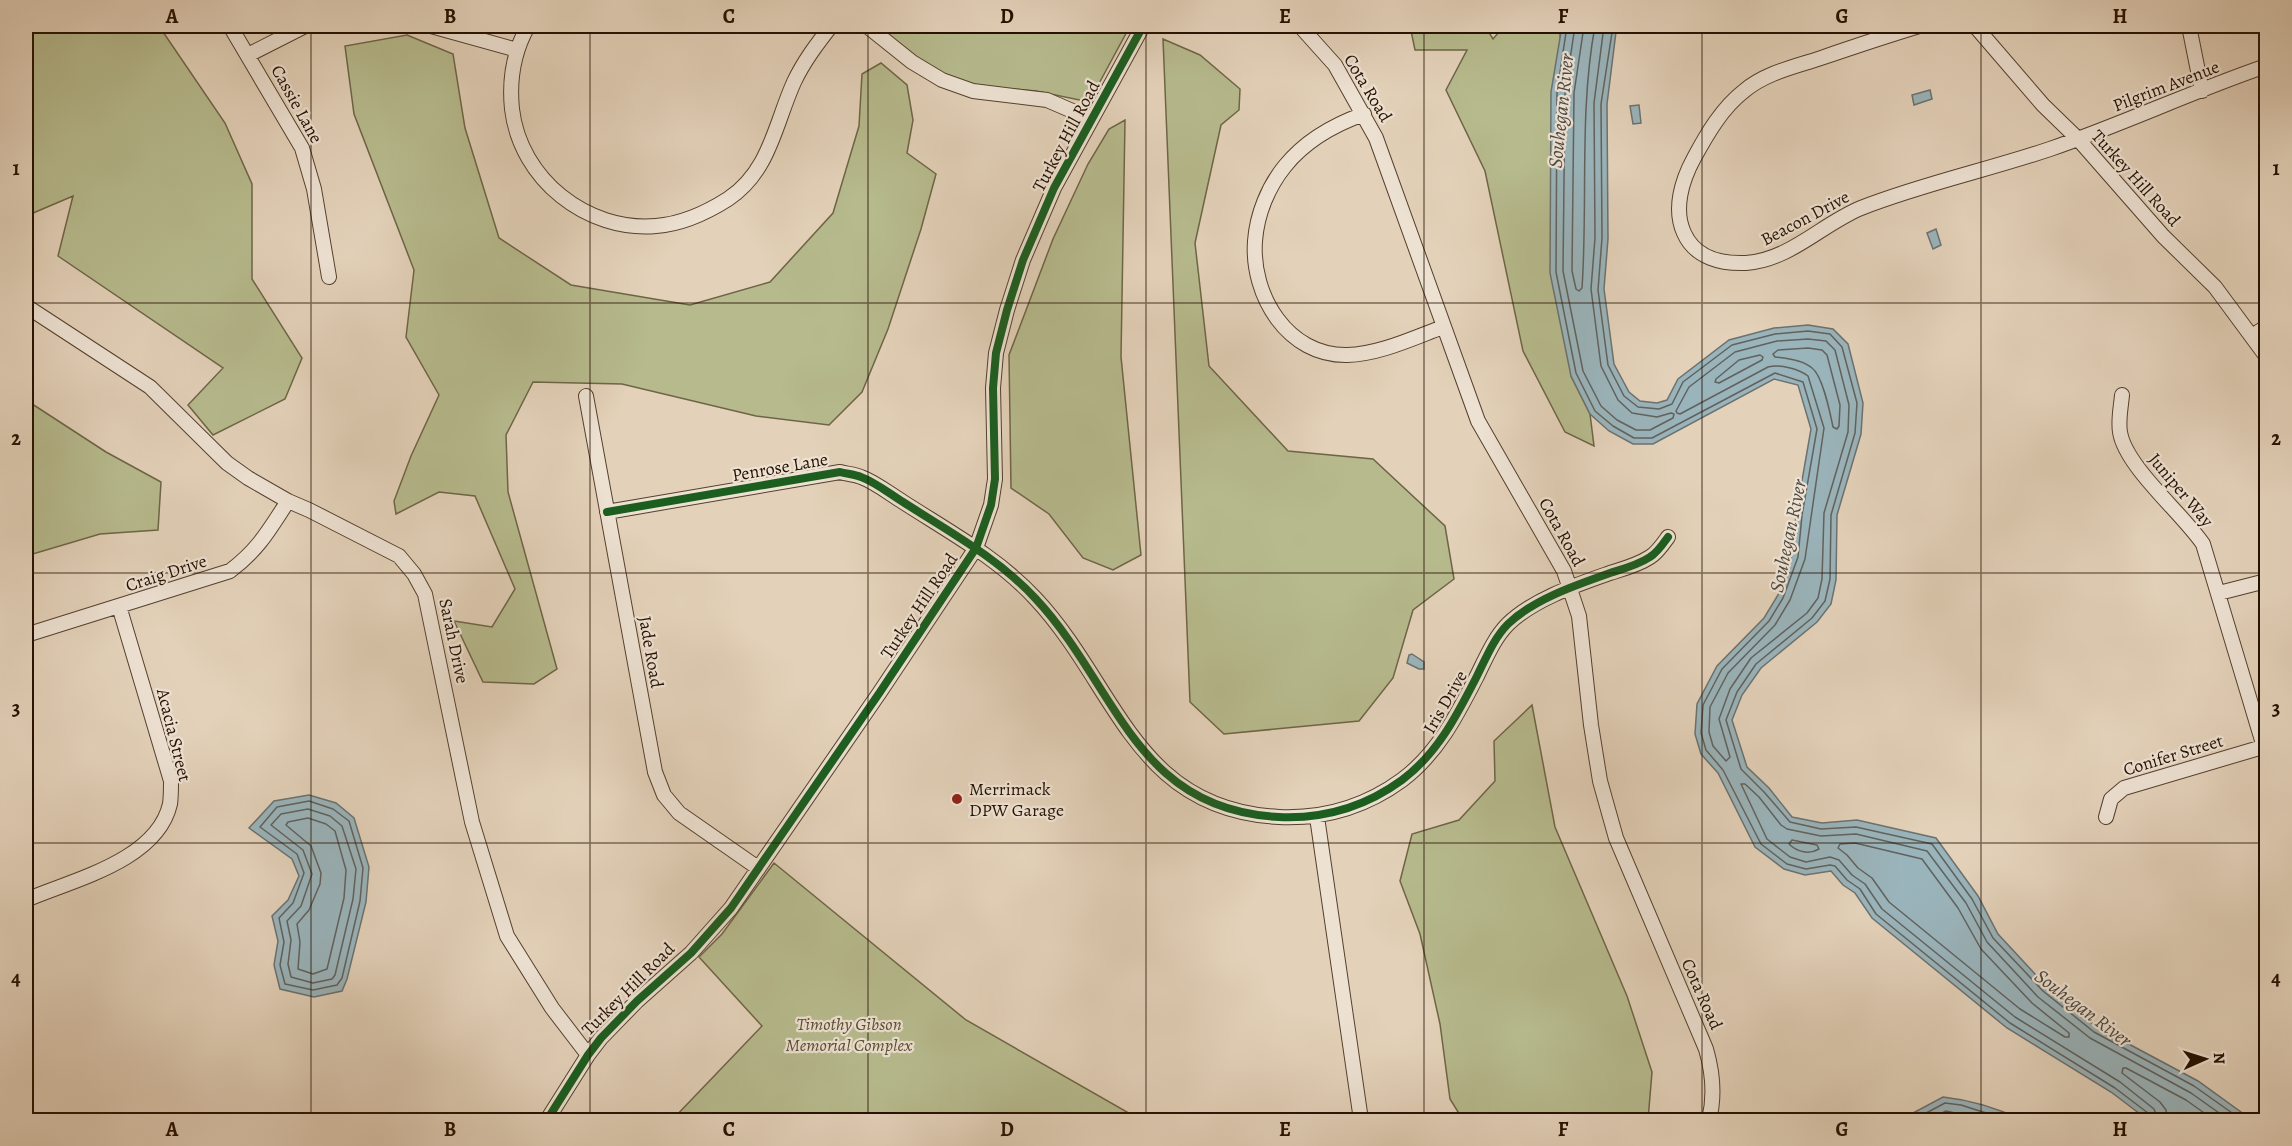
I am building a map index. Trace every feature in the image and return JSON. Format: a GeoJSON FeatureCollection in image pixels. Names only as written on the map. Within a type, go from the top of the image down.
{"type":"FeatureCollection","features":[{"type":"Feature","properties":{"kind":"street","name":"Cassie Lane"},"geometry":{"type":"LineString","coordinates":[[230,26],[293,129],[309,167],[329,277]]}},
{"type":"Feature","properties":{"kind":"street"},"geometry":{"type":"LineString","coordinates":[[248,55],[304,26]]}},
{"type":"Feature","properties":{"kind":"street"},"geometry":{"type":"LineString","coordinates":[[431,26],[517,50]]}},
{"type":"Feature","properties":{"kind":"street"},"geometry":{"type":"LineString","coordinates":[[528,26],[517,50],[511,82],[513,115],[523,147],[540,175],[563,198],[591,215],[622,224],[655,226],[672,224],[703,214],[731,197],[744,185],[772,142],[792,86],[803,64],[831,26]]}},
{"type":"Feature","properties":{"kind":"street"},"geometry":{"type":"LineString","coordinates":[[867,26],[922,69],[942,80],[973,91],[1047,100],[1092,119]]}},
{"type":"Feature","properties":{"kind":"street","name":"Turkey Hill Road"},"geometry":{"type":"LineString","coordinates":[[547,1120],[588,1054],[617,1021],[691,953],[720,922],[976,548],[991,505],[995,479],[993,388],[996,353],[1007,310],[1031,238],[1054,188],[1143,26]]}},
{"type":"Feature","properties":{"kind":"street","name":"Cota Road"},"geometry":{"type":"LineString","coordinates":[[1300,26],[1335,65],[1364,114],[1388,167],[1478,421],[1564,571],[1571,588],[1579,616],[1591,724],[1607,810],[1626,866],[1706,1049],[1713,1078],[1709,1120]]}},
{"type":"Feature","properties":{"kind":"street","name":"Beacon Drive"},"geometry":{"type":"LineString","coordinates":[[1919,26],[1771,75],[1751,85],[1733,100],[1699,147],[1684,178],[1679,211],[1684,233],[1698,252],[1720,262],[1744,263],[1767,260],[1789,250],[1860,209],[2078,139]]}},
{"type":"Feature","properties":{"kind":"street","name":"Turkey Hill Road"},"geometry":{"type":"LineString","coordinates":[[1975,26],[2043,105],[2078,139],[2163,236],[2216,287],[2266,356]]}},
{"type":"Feature","properties":{"kind":"street"},"geometry":{"type":"LineString","coordinates":[[2189,26],[2202,91]]}},
{"type":"Feature","properties":{"kind":"street","name":"Pilgrim Avenue"},"geometry":{"type":"LineString","coordinates":[[2078,139],[2266,66]]}},
{"type":"Feature","properties":{"kind":"street"},"geometry":{"type":"LineString","coordinates":[[1364,114],[1328,129],[1309,141],[1285,166],[1266,196],[1255,242],[1256,265],[1261,287],[1271,310],[1284,329],[1303,344],[1324,352],[1347,355],[1370,352],[1443,327]]}},
{"type":"Feature","properties":{"kind":"street","name":"Sarah Drive"},"geometry":{"type":"LineString","coordinates":[[26,306],[150,387],[227,463],[248,478],[288,501],[399,556],[414,574],[425,594],[472,822],[507,936],[552,1008],[588,1054]]}},
{"type":"Feature","properties":{"kind":"street"},"geometry":{"type":"LineString","coordinates":[[2252,336],[2266,327]]}},
{"type":"Feature","properties":{"kind":"street","name":"Juniper Way"},"geometry":{"type":"LineString","coordinates":[[2122,395],[2120,431],[2129,457],[2195,531],[2209,559],[2265,747]]}},
{"type":"Feature","properties":{"kind":"street","name":"Jade Road"},"geometry":{"type":"LineString","coordinates":[[586,396],[655,772],[664,795],[679,813],[758,868]]}},
{"type":"Feature","properties":{"kind":"street","name":"Penrose Lane"},"geometry":{"type":"LineString","coordinates":[[607,512],[840,472],[862,477],[976,548]]}},
{"type":"Feature","properties":{"kind":"street","name":"Craig Drive"},"geometry":{"type":"LineString","coordinates":[[26,635],[230,571],[250,556],[266,538],[288,501]]}},
{"type":"Feature","properties":{"kind":"street","name":"Iris Drive"},"geometry":{"type":"LineString","coordinates":[[976,548],[1035,597],[1072,644],[1136,744],[1178,784],[1197,796],[1241,812],[1265,817],[1317,817],[1342,811],[1373,798],[1402,780],[1419,765],[1449,729],[1492,646],[1507,626],[1526,609],[1571,588],[1652,556],[1668,537]]}},
{"type":"Feature","properties":{"kind":"street"},"geometry":{"type":"LineString","coordinates":[[2219,593],[2266,581]]}},
{"type":"Feature","properties":{"kind":"street","name":"Acacia Street"},"geometry":{"type":"LineString","coordinates":[[26,900],[126,857],[146,844],[161,825],[170,804],[171,781],[119,606]]}},
{"type":"Feature","properties":{"kind":"street","name":"Conifer Street"},"geometry":{"type":"LineString","coordinates":[[2106,817],[2111,799],[2124,788],[2265,747]]}},
{"type":"Feature","properties":{"kind":"street"},"geometry":{"type":"LineString","coordinates":[[1317,817],[1361,1120]]}},
{"type":"Feature","properties":{"kind":"green space"},"geometry":{"type":"Polygon","coordinates":[[[26,26],[159,26],[225,123],[252,184],[252,279],[302,358],[285,399],[213,435],[188,405],[223,368],[58,256],[73,196],[26,216],[26,26]]]}},
{"type":"Feature","properties":{"kind":"green space"},"geometry":{"type":"Polygon","coordinates":[[[876,26],[1130,26],[1089,102],[1036,91],[975,86],[924,66],[876,26]]]}},
{"type":"Feature","properties":{"kind":"green space"},"geometry":{"type":"Polygon","coordinates":[[[1410,26],[1485,26],[1493,39],[1504,26],[1562,26],[1560,31],[1571,376],[1590,414],[1594,446],[1565,432],[1523,351],[1485,171],[1446,90],[1467,50],[1415,50],[1410,26]]]}},
{"type":"Feature","properties":{"kind":"green space"},"geometry":{"type":"Polygon","coordinates":[[[407,35],[453,54],[465,128],[499,238],[571,285],[690,305],[770,282],[833,213],[859,126],[862,74],[881,63],[907,85],[913,120],[907,153],[936,174],[921,229],[888,329],[862,392],[829,425],[756,416],[622,384],[533,382],[506,435],[508,492],[557,669],[534,684],[483,682],[454,621],[492,627],[515,589],[475,496],[439,492],[396,514],[394,501],[411,456],[439,395],[406,337],[414,270],[354,114],[345,46],[407,35]]]}},
{"type":"Feature","properties":{"kind":"green space"},"geometry":{"type":"Polygon","coordinates":[[[1163,39],[1200,55],[1240,89],[1239,110],[1221,125],[1195,243],[1209,366],[1288,451],[1373,459],[1445,526],[1454,579],[1413,610],[1393,678],[1359,721],[1224,734],[1190,702],[1163,39]]]}},
{"type":"Feature","properties":{"kind":"green space"},"geometry":{"type":"Polygon","coordinates":[[[1125,120],[1121,357],[1141,555],[1113,570],[1083,558],[1049,514],[1011,488],[1009,355],[1053,239],[1088,164],[1109,129],[1125,120]]]}},
{"type":"Feature","properties":{"kind":"green space"},"geometry":{"type":"Polygon","coordinates":[[[26,400],[106,452],[161,482],[158,530],[100,534],[26,556],[26,400]]]}},
{"type":"Feature","properties":{"kind":"green space"},"geometry":{"type":"Polygon","coordinates":[[[1532,705],[1555,827],[1627,996],[1652,1072],[1648,1120],[1463,1120],[1450,1099],[1440,1024],[1420,934],[1400,881],[1412,834],[1459,820],[1495,781],[1494,741],[1532,705]]]}},
{"type":"Feature","properties":{"kind":"green space","name":"Timothy Gibson Memorial Complex"},"geometry":{"type":"Polygon","coordinates":[[[774,863],[966,1020],[1141,1120],[672,1120],[762,1026],[699,957],[722,934],[774,863]]]}},
{"type":"Feature","properties":{"kind":"water","name":"Souhegan River"},"geometry":{"type":"Polygon","coordinates":[[[1562,26],[1619,26],[1616,32],[1607,104],[1608,239],[1604,289],[1614,364],[1629,392],[1640,401],[1657,403],[1667,400],[1678,379],[1729,340],[1774,328],[1808,325],[1833,329],[1848,344],[1863,403],[1861,434],[1837,515],[1836,580],[1831,604],[1817,622],[1761,668],[1742,695],[1732,720],[1747,767],[1769,788],[1792,817],[1822,823],[1857,820],[1936,838],[1978,896],[1998,934],[2047,987],[2097,1027],[2198,1081],[2252,1120],[2148,1120],[2111,1092],[2007,1028],[1872,918],[1855,893],[1843,885],[1831,871],[1805,875],[1784,869],[1755,847],[1718,773],[1701,754],[1695,734],[1697,704],[1717,666],[1764,618],[1778,595],[1792,555],[1796,515],[1811,429],[1798,385],[1774,379],[1653,444],[1633,444],[1609,431],[1590,414],[1571,376],[1550,273],[1551,92],[1562,26]]]}},
{"type":"Feature","properties":{"kind":"water"},"geometry":{"type":"Polygon","coordinates":[[[1930,90],[1932,99],[1914,105],[1912,95],[1930,90]]]}},
{"type":"Feature","properties":{"kind":"water"},"geometry":{"type":"Polygon","coordinates":[[[1639,105],[1641,123],[1633,124],[1630,106],[1639,105]]]}},
{"type":"Feature","properties":{"kind":"water"},"geometry":{"type":"Polygon","coordinates":[[[1936,229],[1941,245],[1933,249],[1927,233],[1936,229]]]}},
{"type":"Feature","properties":{"kind":"water"},"geometry":{"type":"Polygon","coordinates":[[[1412,654],[1424,662],[1424,669],[1407,663],[1409,655],[1412,654]]]}},
{"type":"Feature","properties":{"kind":"water"},"geometry":{"type":"Polygon","coordinates":[[[309,795],[336,803],[354,818],[369,867],[366,902],[342,991],[314,997],[280,989],[274,965],[278,941],[272,916],[288,900],[299,876],[292,859],[249,828],[274,801],[309,795]]]}},
{"type":"Feature","properties":{"kind":"water"},"geometry":{"type":"Polygon","coordinates":[[[1943,1097],[1984,1105],[2022,1120],[1900,1120],[1943,1097]]]}},
{"type":"Feature","properties":{"kind":"cycle path"},"geometry":{"type":"LineString","coordinates":[[547,1120],[601,1038],[637,1001],[691,953],[731,908],[976,548],[991,505],[995,479],[993,388],[996,353],[1007,310],[1023,260],[1054,188],[1143,26]]}},
{"type":"Feature","properties":{"kind":"cycle path"},"geometry":{"type":"LineString","coordinates":[[607,512],[840,472],[866,479],[972,546],[1021,584],[1063,632],[1133,738],[1160,768],[1191,792],[1230,809],[1279,817],[1312,816],[1344,809],[1374,797],[1402,780],[1426,758],[1446,732],[1494,642],[1508,624],[1543,600],[1645,560],[1655,553],[1668,537]]}},
{"type":"Feature","properties":{"kind":"place","name":"Merrimack DPW Garage"},"geometry":{"type":"Point","coordinates":[957,799]}}]}
